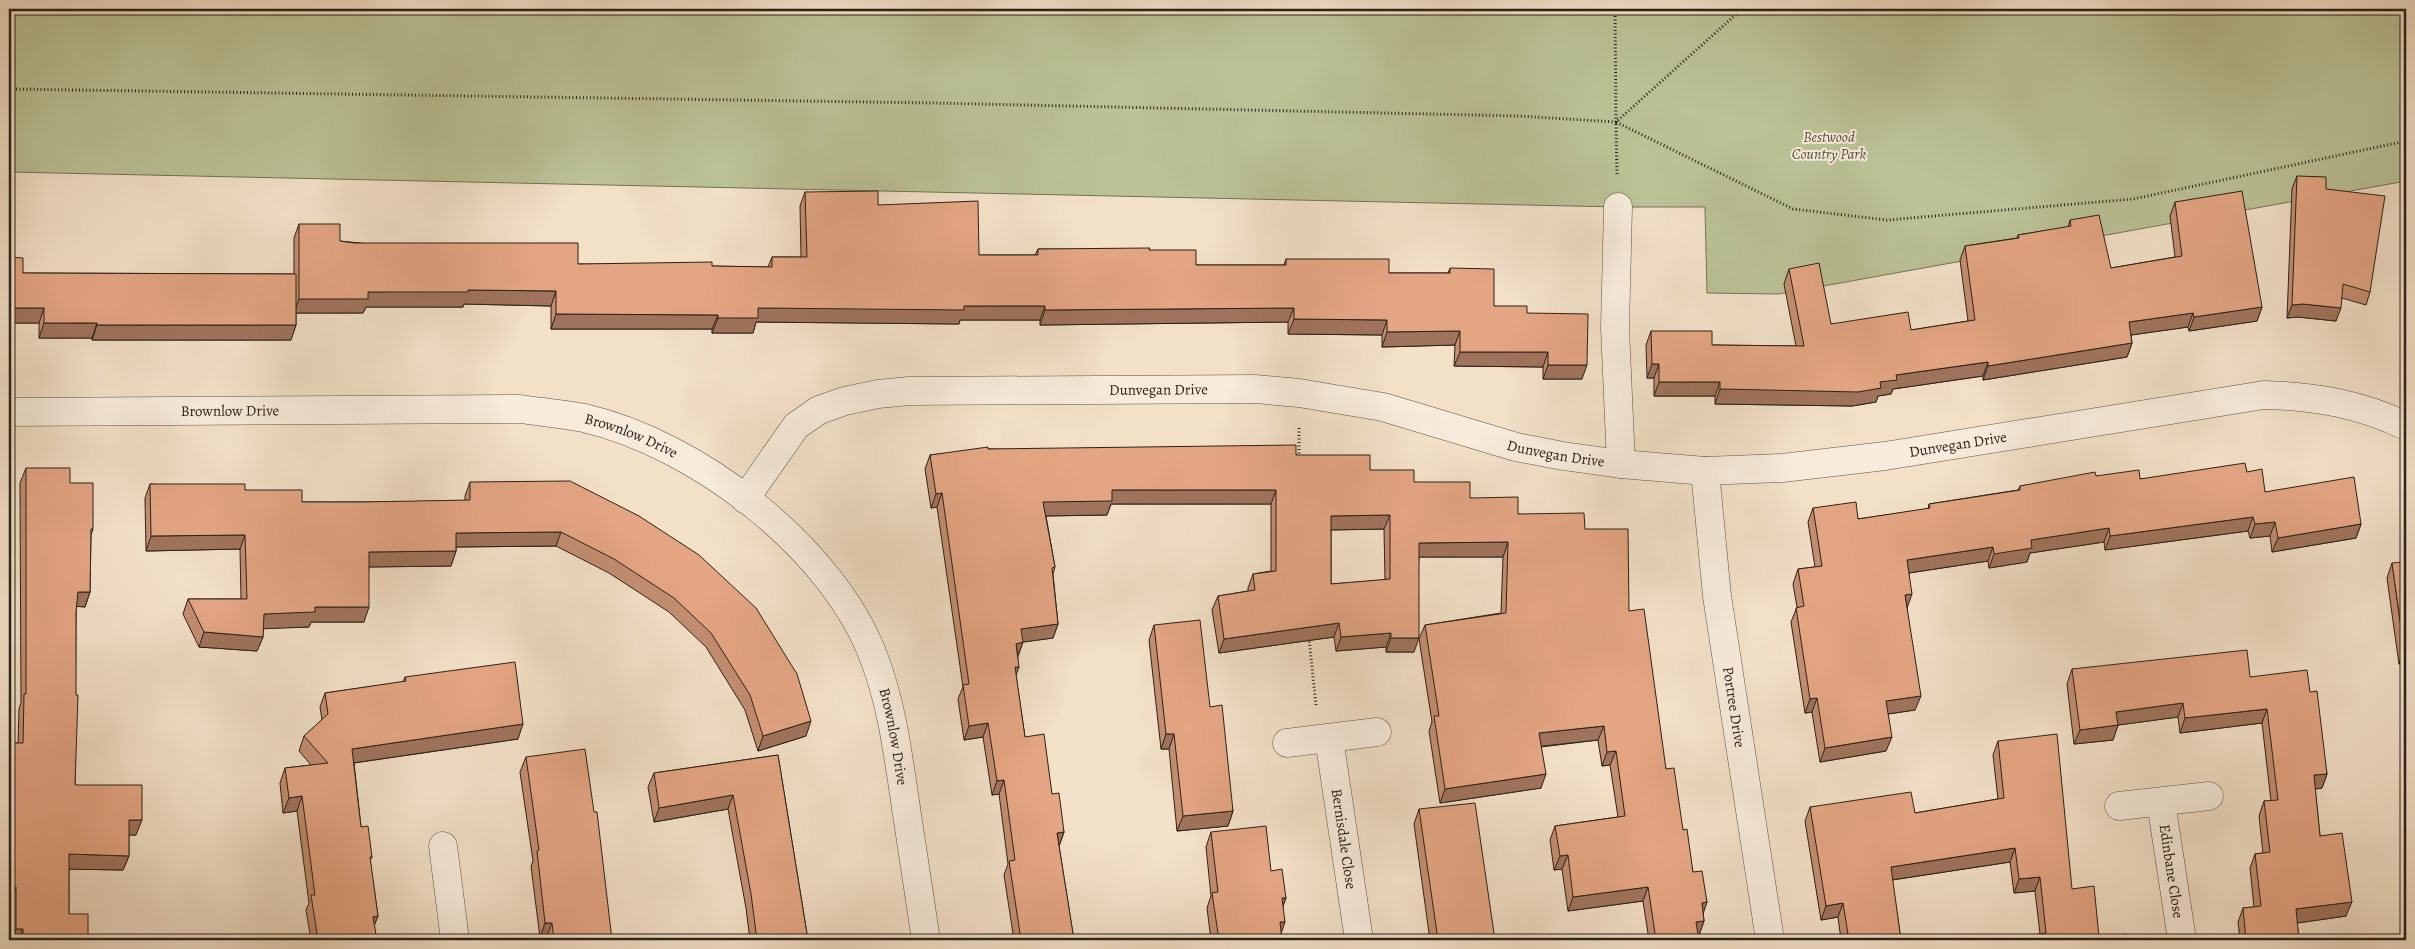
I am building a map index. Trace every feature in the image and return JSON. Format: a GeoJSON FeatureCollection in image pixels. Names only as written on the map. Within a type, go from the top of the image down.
{"type":"FeatureCollection","features":[{"type":"Feature","properties":{"kind":"street"},"geometry":{"type":"LineString","coordinates":[[1618,207],[1615,328],[1621,464]]}},
{"type":"Feature","properties":{"kind":"street","name":"Dunvegan Drive"},"geometry":{"type":"LineString","coordinates":[[745,499],[796,426],[819,410],[845,401],[878,394],[909,391],[1245,389],[1299,393],[1383,407],[1516,447],[1621,464],[1705,471],[1782,468],[1876,457],[2264,395],[2301,396],[2337,402],[2366,409],[2406,426]]}},
{"type":"Feature","properties":{"kind":"street","name":"Brownlow Drive"},"geometry":{"type":"LineString","coordinates":[[9,412],[520,409],[584,418],[637,436],[700,468],[784,529],[816,564],[849,608],[874,657],[892,718],[926,940]]}},
{"type":"Feature","properties":{"kind":"street","name":"Portree Drive"},"geometry":{"type":"LineString","coordinates":[[1705,471],[1717,596],[1770,940]]}},
{"type":"Feature","properties":{"kind":"street"},"geometry":{"type":"LineString","coordinates":[[1287,743],[1377,732]]}},
{"type":"Feature","properties":{"kind":"street","name":"Bernisdale Close"},"geometry":{"type":"LineString","coordinates":[[1330,738],[1359,940]]}},
{"type":"Feature","properties":{"kind":"street","name":"Edinbane Close"},"geometry":{"type":"LineString","coordinates":[[2119,806],[2209,796]]}},
{"type":"Feature","properties":{"kind":"street","name":"Edinbane Close"},"geometry":{"type":"LineString","coordinates":[[2161,802],[2182,940]]}},
{"type":"Feature","properties":{"kind":"street"},"geometry":{"type":"LineString","coordinates":[[443,846],[456,940]]}},
{"type":"Feature","properties":{"kind":"path"},"geometry":{"type":"LineString","coordinates":[[1615,9],[1618,207]]}},
{"type":"Feature","properties":{"kind":"path"},"geometry":{"type":"LineString","coordinates":[[1616,122],[1742,9]]}},
{"type":"Feature","properties":{"kind":"path"},"geometry":{"type":"LineString","coordinates":[[9,89],[944,103],[1519,116],[1616,122],[1793,209],[1887,220],[2133,199],[2406,141]]}},
{"type":"Feature","properties":{"kind":"path"},"geometry":{"type":"LineString","coordinates":[[1299,393],[1299,462]]}},
{"type":"Feature","properties":{"kind":"path"},"geometry":{"type":"LineString","coordinates":[[1308,629],[1317,718],[1330,738]]}},
{"type":"Feature","properties":{"kind":"green space","name":"Bestwood Country Park"},"geometry":{"type":"Polygon","coordinates":[[[9,9],[2406,9],[2406,181],[1779,294],[1707,293],[1705,207],[1618,207],[9,172],[9,9]]]}},
{"type":"Feature","properties":{"kind":"building"},"geometry":{"type":"Polygon","coordinates":[[[2297,176],[2326,177],[2326,189],[2385,196],[2370,292],[2343,284],[2341,308],[2303,304],[2292,305],[2297,176]]]}},
{"type":"Feature","properties":{"kind":"building"},"geometry":{"type":"Polygon","coordinates":[[[878,191],[878,205],[978,201],[979,255],[1038,255],[1038,249],[1150,248],[1149,250],[1196,250],[1196,265],[1286,265],[1286,259],[1389,259],[1389,273],[1450,273],[1450,268],[1494,269],[1494,306],[1527,306],[1527,313],[1588,314],[1587,365],[1548,365],[1548,352],[1460,352],[1460,331],[1387,332],[1387,320],[1294,319],[1294,308],[1045,310],[1045,306],[964,306],[964,310],[758,308],[758,318],[718,318],[718,315],[556,314],[556,291],[368,292],[368,299],[299,299],[299,224],[340,224],[340,241],[354,243],[578,243],[578,264],[712,262],[712,266],[772,267],[772,257],[807,257],[805,192],[878,191]]]}},
{"type":"Feature","properties":{"kind":"building"},"geometry":{"type":"Polygon","coordinates":[[[2242,191],[2262,307],[2194,317],[2193,313],[2129,322],[2132,343],[1988,366],[1988,362],[1896,375],[1897,380],[1880,382],[1881,388],[1858,392],[1720,389],[1720,382],[1659,382],[1659,364],[1652,364],[1651,331],[1712,331],[1712,345],[1804,346],[1789,269],[1819,263],[1831,324],[1908,312],[1911,330],[1975,320],[1965,246],[2019,238],[2018,235],[2071,226],[2070,220],[2099,215],[2111,268],[2182,256],[2175,202],[2242,191]]]}},
{"type":"Feature","properties":{"kind":"building"},"geometry":{"type":"Polygon","coordinates":[[[9,257],[23,258],[23,273],[296,274],[296,325],[97,325],[97,323],[44,323],[44,308],[9,308],[9,257]]]}},
{"type":"Feature","properties":{"kind":"building"},"geometry":{"type":"Polygon","coordinates":[[[1296,445],[1296,455],[1370,455],[1370,470],[1414,470],[1414,482],[1470,482],[1470,498],[1518,497],[1518,514],[1584,513],[1585,529],[1628,529],[1629,611],[1644,609],[1666,769],[1674,768],[1683,830],[1687,829],[1693,872],[1702,871],[1707,902],[1702,903],[1704,921],[1696,922],[1699,940],[1656,940],[1648,887],[1573,897],[1568,855],[1560,856],[1555,826],[1625,816],[1616,751],[1607,752],[1604,726],[1539,733],[1546,774],[1445,789],[1434,716],[1439,716],[1425,625],[1506,613],[1508,542],[1419,543],[1419,638],[1391,638],[1391,633],[1341,637],[1339,623],[1224,639],[1218,596],[1255,590],[1253,574],[1276,571],[1276,490],[1112,490],[1112,501],[1043,502],[1055,567],[1052,568],[1058,624],[1021,629],[1023,642],[1016,644],[1019,667],[1015,667],[1025,737],[1044,734],[1052,794],[1059,793],[1064,832],[1057,833],[1074,940],[1021,940],[1009,861],[1015,860],[1004,780],[997,781],[988,723],[969,726],[963,685],[969,684],[942,493],[936,494],[930,455],[988,447],[988,449],[1296,445]],[[1390,515],[1331,516],[1331,584],[1390,579],[1390,515]]]}},
{"type":"Feature","properties":{"kind":"building"},"geometry":{"type":"Polygon","coordinates":[[[2245,463],[2247,472],[2262,469],[2265,492],[2354,477],[2361,524],[2278,538],[2275,522],[2255,524],[2253,517],[2110,536],[2109,528],[2031,540],[2032,548],[1994,554],[1993,547],[1907,560],[1912,594],[1905,595],[1921,696],[1886,701],[1892,737],[1825,748],[1817,698],[1810,699],[1796,608],[1804,606],[1798,569],[1822,566],[1813,508],[1856,502],[1858,519],[1930,508],[1929,504],[2020,490],[2020,486],[2095,472],[2096,476],[2139,470],[2140,479],[2245,463]]]}},
{"type":"Feature","properties":{"kind":"building"},"geometry":{"type":"Polygon","coordinates":[[[26,468],[70,468],[70,483],[93,483],[90,592],[78,592],[76,612],[76,695],[78,695],[75,785],[142,785],[142,820],[129,820],[129,856],[69,854],[69,914],[88,914],[88,940],[23,940],[23,929],[16,929],[16,887],[9,887],[9,831],[13,743],[23,743],[24,694],[26,694],[26,468]]]}},
{"type":"Feature","properties":{"kind":"building"},"geometry":{"type":"Polygon","coordinates":[[[570,481],[639,516],[699,555],[756,608],[797,674],[811,721],[763,736],[750,695],[711,633],[674,598],[614,559],[561,532],[456,533],[456,551],[369,552],[369,607],[315,607],[315,612],[264,614],[263,637],[204,632],[188,599],[247,599],[245,535],[151,536],[150,484],[245,484],[245,490],[302,490],[302,502],[363,502],[470,500],[470,482],[570,481]]]}},
{"type":"Feature","properties":{"kind":"building"},"geometry":{"type":"Polygon","coordinates":[[[2406,562],[2406,649],[2404,649],[2392,563],[2406,562]]]}},
{"type":"Feature","properties":{"kind":"building"},"geometry":{"type":"Polygon","coordinates":[[[1200,620],[1210,707],[1222,705],[1233,811],[1183,816],[1174,734],[1166,734],[1154,625],[1200,620]]]}},
{"type":"Feature","properties":{"kind":"building"},"geometry":{"type":"Polygon","coordinates":[[[2247,650],[2250,677],[2307,670],[2310,692],[2317,691],[2327,774],[2314,775],[2320,836],[2342,833],[2352,902],[2296,909],[2299,940],[2246,940],[2243,908],[2261,906],[2255,854],[2270,852],[2264,801],[2278,800],[2267,709],[2185,718],[2183,703],[2116,712],[2118,725],[2080,730],[2072,669],[2247,650]]]}},
{"type":"Feature","properties":{"kind":"building"},"geometry":{"type":"Polygon","coordinates":[[[515,662],[523,724],[352,749],[361,827],[368,826],[378,916],[373,917],[377,940],[318,940],[311,895],[315,895],[302,796],[289,798],[285,768],[328,763],[304,736],[328,714],[325,693],[406,681],[405,677],[515,662]]]}},
{"type":"Feature","properties":{"kind":"building"},"geometry":{"type":"Polygon","coordinates":[[[2057,734],[2072,889],[2094,886],[2099,937],[2126,934],[2127,940],[2006,940],[2046,933],[2040,877],[2019,879],[2015,848],[1891,867],[1901,940],[1849,940],[1843,903],[1826,906],[1810,807],[1911,792],[1915,813],[2004,798],[1998,741],[2057,734]]]}},
{"type":"Feature","properties":{"kind":"building"},"geometry":{"type":"Polygon","coordinates":[[[585,749],[594,812],[597,812],[612,940],[554,940],[552,923],[545,923],[537,851],[539,850],[526,757],[585,749]]]}},
{"type":"Feature","properties":{"kind":"building"},"geometry":{"type":"Polygon","coordinates":[[[778,755],[808,940],[757,940],[751,894],[733,795],[659,808],[654,773],[778,755]]]}},
{"type":"Feature","properties":{"kind":"building"},"geometry":{"type":"Polygon","coordinates":[[[1475,803],[1495,940],[1438,940],[1419,809],[1475,803]]]}},
{"type":"Feature","properties":{"kind":"building"},"geometry":{"type":"Polygon","coordinates":[[[1266,826],[1271,871],[1282,869],[1286,898],[1282,898],[1285,922],[1280,922],[1282,940],[1219,940],[1212,893],[1218,892],[1211,832],[1266,826]]]}}]}
